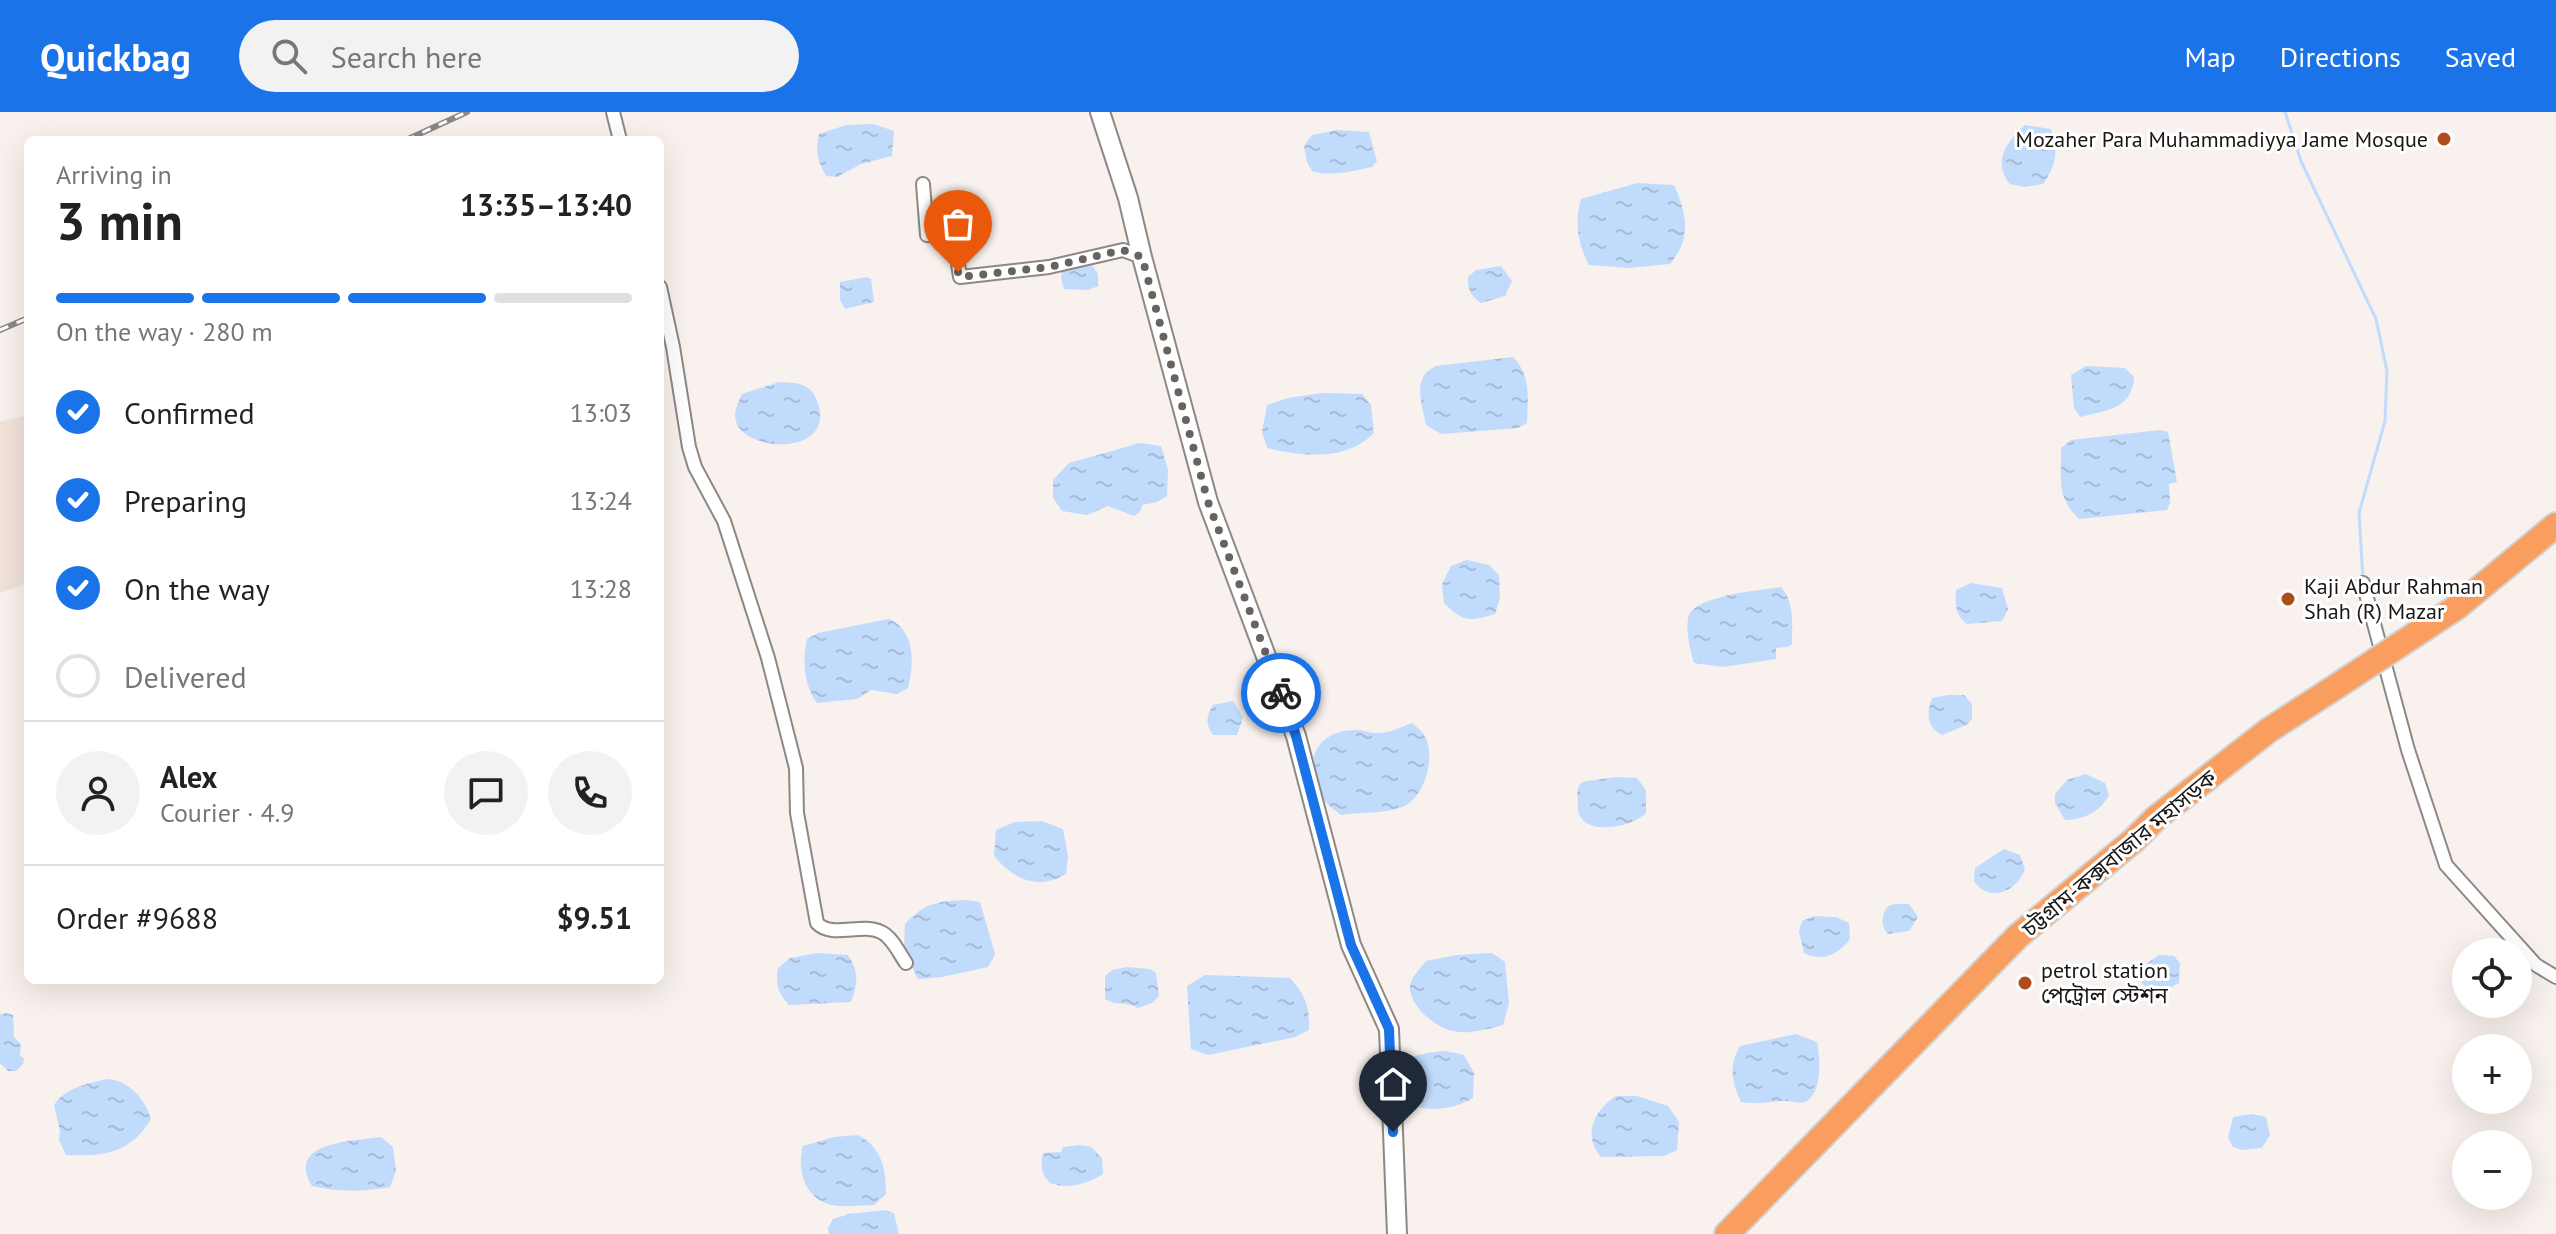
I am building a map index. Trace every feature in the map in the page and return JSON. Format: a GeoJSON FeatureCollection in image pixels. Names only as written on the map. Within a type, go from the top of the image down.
{"type":"FeatureCollection","features":[{"type":"Feature","properties":{"kind":"highway","name":"চট্টগ্রাম-কক্সবাজার মহাসড়ক"},"geometry":{"type":"LineString","coordinates":[[1727,1234],[2018,936],[2134,840],[2156,818],[2269,730],[2457,607],[2556,525]]}},
{"type":"Feature","properties":{"kind":"street"},"geometry":{"type":"LineString","coordinates":[[613,112],[619,136]]}},
{"type":"Feature","properties":{"kind":"street"},"geometry":{"type":"LineString","coordinates":[[1100,112],[1128,198],[1208,502],[1296,736],[1351,945],[1389,1029],[1397,1234]]}},
{"type":"Feature","properties":{"kind":"street"},"geometry":{"type":"LineString","coordinates":[[923,184],[927,235],[954,237],[960,277],[1049,267],[1123,250],[1142,257]]}},
{"type":"Feature","properties":{"kind":"street"},"geometry":{"type":"LineString","coordinates":[[664,305],[689,447],[695,467],[724,521],[768,658],[796,768],[797,813],[817,923],[827,929],[877,930],[893,942],[906,963]]}},
{"type":"Feature","properties":{"kind":"street"},"geometry":{"type":"LineString","coordinates":[[2363,583],[2408,750],[2446,865],[2536,965],[2556,977]]}},
{"type":"Feature","properties":{"kind":"shaded area"},"geometry":{"type":"Polygon","coordinates":[[[24,416],[24,584],[0,593],[0,422],[24,416]]]}},
{"type":"Feature","properties":{"kind":"water"},"geometry":{"type":"Polygon","coordinates":[[[873,124],[894,131],[892,156],[861,164],[837,177],[826,176],[818,156],[819,134],[846,125],[873,124]]]}},
{"type":"Feature","properties":{"kind":"water"},"geometry":{"type":"Polygon","coordinates":[[[2025,125],[2051,129],[2055,151],[2051,171],[2043,184],[2024,187],[2010,184],[2002,168],[2002,160],[2007,145],[2025,125]]]}},
{"type":"Feature","properties":{"kind":"water"},"geometry":{"type":"Polygon","coordinates":[[[1337,130],[1369,132],[1377,161],[1372,167],[1334,173],[1312,171],[1304,146],[1312,135],[1337,130]]]}},
{"type":"Feature","properties":{"kind":"water"},"geometry":{"type":"Polygon","coordinates":[[[1637,183],[1674,185],[1685,226],[1677,254],[1670,264],[1628,268],[1589,265],[1578,233],[1581,199],[1637,183]]]}},
{"type":"Feature","properties":{"kind":"water"},"geometry":{"type":"Polygon","coordinates":[[[1092,265],[1098,274],[1098,286],[1088,290],[1064,289],[1062,271],[1092,265]]]}},
{"type":"Feature","properties":{"kind":"water"},"geometry":{"type":"Polygon","coordinates":[[[1501,266],[1512,281],[1505,296],[1481,303],[1470,292],[1468,277],[1476,270],[1501,266]]]}},
{"type":"Feature","properties":{"kind":"water"},"geometry":{"type":"Polygon","coordinates":[[[871,279],[874,302],[845,309],[840,300],[840,282],[871,279]]]}},
{"type":"Feature","properties":{"kind":"water"},"geometry":{"type":"Polygon","coordinates":[[[1513,357],[1526,379],[1527,423],[1518,428],[1441,434],[1426,425],[1420,391],[1423,377],[1428,371],[1436,366],[1513,357]]]}},
{"type":"Feature","properties":{"kind":"water"},"geometry":{"type":"Polygon","coordinates":[[[2086,366],[2125,368],[2134,377],[2132,388],[2123,402],[2108,410],[2080,417],[2074,408],[2071,375],[2086,366]]]}},
{"type":"Feature","properties":{"kind":"water"},"geometry":{"type":"Polygon","coordinates":[[[779,382],[796,383],[810,389],[816,398],[820,417],[815,431],[805,439],[790,444],[758,440],[745,434],[736,420],[735,412],[742,394],[779,382]]]}},
{"type":"Feature","properties":{"kind":"water"},"geometry":{"type":"Polygon","coordinates":[[[1322,393],[1362,394],[1371,405],[1374,433],[1363,442],[1337,453],[1295,453],[1267,448],[1262,432],[1267,405],[1322,393]]]}},
{"type":"Feature","properties":{"kind":"water"},"geometry":{"type":"Polygon","coordinates":[[[2160,430],[2168,432],[2177,482],[2169,484],[2170,503],[2167,510],[2079,519],[2063,494],[2061,448],[2071,440],[2160,430]]]}},
{"type":"Feature","properties":{"kind":"water"},"geometry":{"type":"Polygon","coordinates":[[[1140,443],[1161,446],[1168,470],[1167,496],[1142,505],[1140,512],[1134,516],[1108,506],[1087,515],[1062,511],[1053,498],[1053,480],[1069,463],[1140,443]]]}},
{"type":"Feature","properties":{"kind":"water"},"geometry":{"type":"Polygon","coordinates":[[[1467,560],[1489,565],[1499,575],[1500,598],[1495,614],[1467,619],[1444,603],[1442,584],[1451,566],[1467,560]]]}},
{"type":"Feature","properties":{"kind":"water"},"geometry":{"type":"Polygon","coordinates":[[[1971,583],[2002,588],[2008,609],[2002,621],[1967,624],[1960,617],[1956,590],[1971,583]]]}},
{"type":"Feature","properties":{"kind":"water"},"geometry":{"type":"Polygon","coordinates":[[[1781,587],[1791,607],[1792,644],[1776,648],[1776,659],[1723,667],[1694,663],[1688,629],[1688,618],[1693,610],[1729,595],[1781,587]]]}},
{"type":"Feature","properties":{"kind":"water"},"geometry":{"type":"Polygon","coordinates":[[[889,619],[904,631],[911,649],[908,688],[897,694],[871,690],[857,699],[817,703],[805,672],[807,639],[818,633],[889,619]]]}},
{"type":"Feature","properties":{"kind":"water"},"geometry":{"type":"Polygon","coordinates":[[[1964,695],[1972,704],[1972,719],[1966,725],[1942,735],[1929,720],[1929,709],[1932,698],[1964,695]]]}},
{"type":"Feature","properties":{"kind":"water"},"geometry":{"type":"Polygon","coordinates":[[[1233,701],[1243,717],[1237,735],[1213,735],[1207,720],[1213,705],[1233,701]]]}},
{"type":"Feature","properties":{"kind":"water"},"geometry":{"type":"Polygon","coordinates":[[[1412,723],[1425,736],[1429,765],[1422,786],[1410,802],[1388,811],[1341,815],[1324,801],[1315,784],[1313,760],[1325,739],[1348,730],[1381,733],[1412,723]]]}},
{"type":"Feature","properties":{"kind":"water"},"geometry":{"type":"Polygon","coordinates":[[[2086,774],[2105,783],[2109,795],[2091,814],[2065,820],[2055,803],[2055,794],[2067,780],[2086,774]]]}},
{"type":"Feature","properties":{"kind":"water"},"geometry":{"type":"Polygon","coordinates":[[[1616,777],[1637,778],[1646,790],[1646,813],[1632,822],[1614,827],[1587,823],[1578,812],[1579,786],[1582,782],[1616,777]]]}},
{"type":"Feature","properties":{"kind":"water"},"geometry":{"type":"Polygon","coordinates":[[[1042,821],[1063,829],[1068,856],[1066,874],[1036,882],[1018,876],[994,856],[996,830],[1015,822],[1042,821]]]}},
{"type":"Feature","properties":{"kind":"water"},"geometry":{"type":"Polygon","coordinates":[[[2004,849],[2020,855],[2025,869],[2010,889],[1987,892],[1974,881],[1975,868],[2004,849]]]}},
{"type":"Feature","properties":{"kind":"water"},"geometry":{"type":"Polygon","coordinates":[[[966,900],[980,902],[995,954],[988,967],[918,979],[904,950],[905,924],[932,904],[966,900]]]}},
{"type":"Feature","properties":{"kind":"water"},"geometry":{"type":"Polygon","coordinates":[[[1894,904],[1909,904],[1918,917],[1909,931],[1888,934],[1885,931],[1886,908],[1894,904]]]}},
{"type":"Feature","properties":{"kind":"water"},"geometry":{"type":"Polygon","coordinates":[[[1814,916],[1836,917],[1849,923],[1850,939],[1840,949],[1824,957],[1804,953],[1799,931],[1802,921],[1814,916]]]}},
{"type":"Feature","properties":{"kind":"water"},"geometry":{"type":"Polygon","coordinates":[[[817,953],[848,955],[856,978],[851,1002],[789,1005],[782,996],[777,984],[778,968],[790,958],[817,953]]]}},
{"type":"Feature","properties":{"kind":"water"},"geometry":{"type":"Polygon","coordinates":[[[1492,953],[1505,962],[1509,1003],[1503,1025],[1472,1032],[1453,1031],[1438,1025],[1416,1006],[1410,990],[1411,982],[1426,961],[1492,953]]]}},
{"type":"Feature","properties":{"kind":"water"},"geometry":{"type":"Polygon","coordinates":[[[2159,955],[2174,956],[2180,963],[2179,983],[2163,990],[2153,990],[2140,981],[2142,967],[2159,955]]]}},
{"type":"Feature","properties":{"kind":"water"},"geometry":{"type":"Polygon","coordinates":[[[1127,967],[1150,969],[1156,973],[1159,996],[1152,1003],[1138,1008],[1105,999],[1105,976],[1112,970],[1127,967]]]}},
{"type":"Feature","properties":{"kind":"water"},"geometry":{"type":"Polygon","coordinates":[[[1205,975],[1290,978],[1306,1001],[1309,1030],[1295,1037],[1208,1055],[1191,1049],[1187,986],[1205,975]]]}},
{"type":"Feature","properties":{"kind":"water"},"geometry":{"type":"Polygon","coordinates":[[[0,1014],[13,1015],[14,1037],[21,1045],[20,1056],[24,1058],[16,1071],[8,1071],[0,1063],[0,1014]]]}},
{"type":"Feature","properties":{"kind":"water"},"geometry":{"type":"Polygon","coordinates":[[[1796,1034],[1817,1042],[1819,1075],[1811,1098],[1800,1103],[1741,1102],[1733,1074],[1734,1060],[1740,1046],[1796,1034]]]}},
{"type":"Feature","properties":{"kind":"water"},"geometry":{"type":"Polygon","coordinates":[[[1445,1051],[1464,1055],[1474,1073],[1473,1098],[1439,1109],[1422,1108],[1405,1102],[1397,1071],[1401,1065],[1418,1055],[1445,1051]]]}},
{"type":"Feature","properties":{"kind":"water"},"geometry":{"type":"Polygon","coordinates":[[[107,1079],[122,1083],[135,1092],[151,1119],[125,1146],[92,1155],[66,1155],[59,1140],[54,1105],[71,1090],[107,1079]]]}},
{"type":"Feature","properties":{"kind":"water"},"geometry":{"type":"Polygon","coordinates":[[[1616,1096],[1637,1096],[1668,1106],[1679,1122],[1677,1150],[1664,1156],[1601,1157],[1592,1140],[1593,1124],[1602,1108],[1616,1096]]]}},
{"type":"Feature","properties":{"kind":"water"},"geometry":{"type":"Polygon","coordinates":[[[2253,1114],[2266,1117],[2270,1135],[2262,1148],[2242,1150],[2233,1147],[2228,1138],[2233,1117],[2253,1114]]]}},
{"type":"Feature","properties":{"kind":"water"},"geometry":{"type":"Polygon","coordinates":[[[858,1135],[872,1146],[881,1160],[886,1194],[874,1205],[839,1206],[820,1200],[804,1180],[801,1163],[803,1146],[834,1137],[858,1135]]]}},
{"type":"Feature","properties":{"kind":"water"},"geometry":{"type":"Polygon","coordinates":[[[381,1137],[393,1147],[396,1171],[390,1187],[351,1191],[312,1186],[306,1171],[307,1160],[315,1152],[326,1146],[381,1137]]]}},
{"type":"Feature","properties":{"kind":"water"},"geometry":{"type":"Polygon","coordinates":[[[1063,1147],[1091,1147],[1102,1158],[1103,1174],[1071,1186],[1051,1183],[1042,1167],[1043,1153],[1061,1152],[1063,1147]]]}},
{"type":"Feature","properties":{"kind":"water"},"geometry":{"type":"Polygon","coordinates":[[[884,1210],[894,1213],[899,1234],[829,1234],[828,1228],[833,1219],[884,1210]]]}},
{"type":"Feature","properties":{"kind":"waterway"},"geometry":{"type":"LineString","coordinates":[[2285,112],[2301,161],[2376,319],[2387,371],[2385,421],[2359,513],[2363,580]]}},
{"type":"Feature","properties":{"kind":"railway"},"geometry":{"type":"LineString","coordinates":[[415,136],[467,112]]}},
{"type":"Feature","properties":{"kind":"railway"},"geometry":{"type":"LineString","coordinates":[[0,330],[24,320]]}},
{"type":"Feature","properties":{"kind":"way so far"},"geometry":{"type":"LineString","coordinates":[[958,272],[960,277],[971,277],[1049,267],[1123,250],[1142,257],[1208,502],[1281,693]]}},
{"type":"Feature","properties":{"kind":"place","name":"Mozaher Para Muhammadiyya Jame Mosque"},"geometry":{"type":"Point","coordinates":[2444,139]}},
{"type":"Feature","properties":{"kind":"place","name":"Kaji Abdur Rahman Shah (R) Mazar"},"geometry":{"type":"Point","coordinates":[2288,599]}},
{"type":"Feature","properties":{"kind":"place","name":"petrol station পেট্রোল স্টেশন"},"geometry":{"type":"Point","coordinates":[2025,983]}},
{"type":"Feature","properties":{"kind":"route"},"geometry":{"type":"LineString","coordinates":[[1281,693],[1296,736],[1351,945],[1389,1029],[1393,1132]]}}]}
